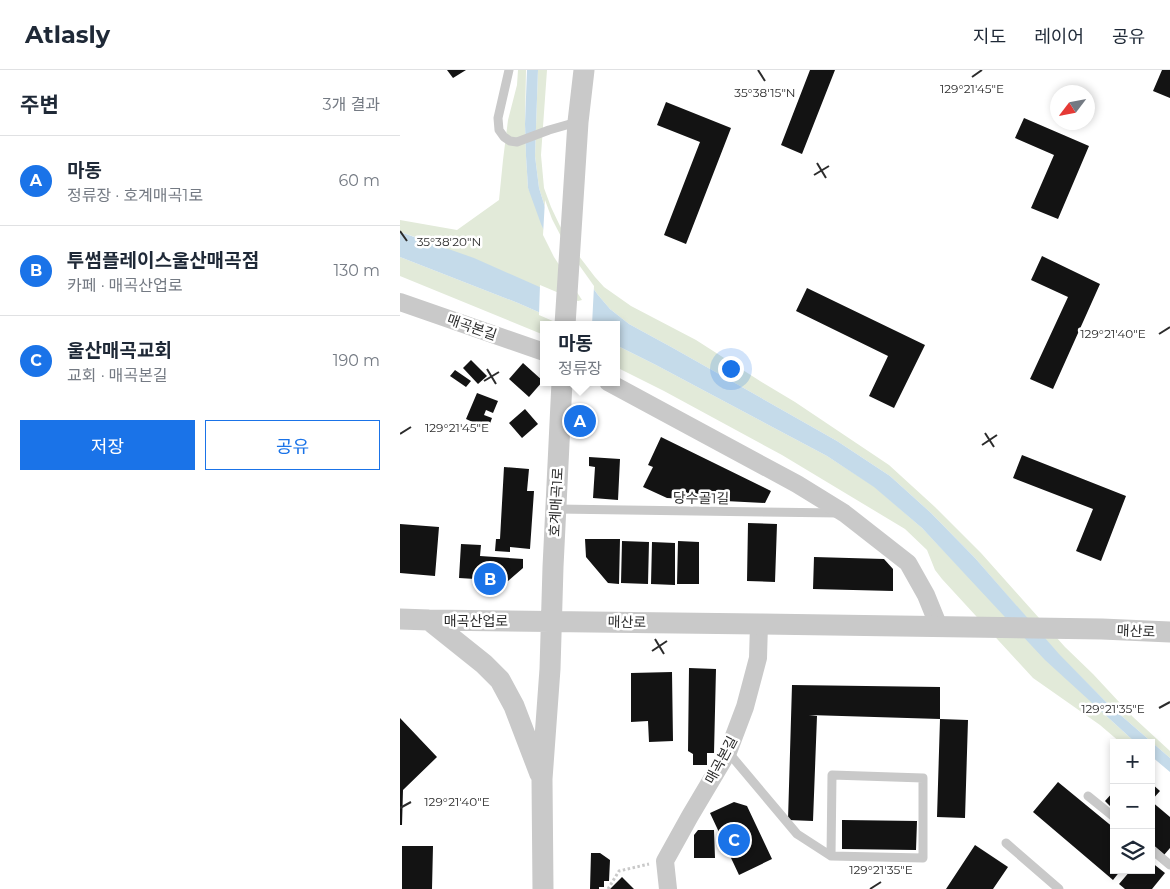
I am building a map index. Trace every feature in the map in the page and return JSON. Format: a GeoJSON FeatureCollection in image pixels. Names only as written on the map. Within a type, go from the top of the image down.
{"type":"FeatureCollection","features":[{"type":"Feature","properties":{"kind":"street"},"geometry":{"type":"LineString","coordinates":[[564,321],[578,122],[584,70]]}},
{"type":"Feature","properties":{"kind":"street","name":"매곡본길"},"geometry":{"type":"LineString","coordinates":[[400,302],[540,351]]}},
{"type":"Feature","properties":{"kind":"street","name":"호계매곡1로"},"geometry":{"type":"LineString","coordinates":[[552,622],[562,386]]}},
{"type":"Feature","properties":{"kind":"street"},"geometry":{"type":"LineString","coordinates":[[615,386],[797,484],[844,513],[908,563],[926,595],[939,627]]}},
{"type":"Feature","properties":{"kind":"street","name":"매곡산업로"},"geometry":{"type":"LineString","coordinates":[[400,619],[552,622]]}},
{"type":"Feature","properties":{"kind":"street"},"geometry":{"type":"LineString","coordinates":[[429,620],[484,664],[500,680],[514,706],[542,779]]}},
{"type":"Feature","properties":{"kind":"street"},"geometry":{"type":"LineString","coordinates":[[543,889],[542,779],[552,622]]}},
{"type":"Feature","properties":{"kind":"street","name":"매산로"},"geometry":{"type":"LineString","coordinates":[[552,622],[1102,629],[1170,632]]}},
{"type":"Feature","properties":{"kind":"street","name":"매곡본길"},"geometry":{"type":"LineString","coordinates":[[665,861],[728,752],[746,707],[758,658],[759,624]]}},
{"type":"Feature","properties":{"kind":"street"},"geometry":{"type":"LineString","coordinates":[[665,861],[668,889]]}},
{"type":"Feature","properties":{"kind":"lane"},"geometry":{"type":"LineString","coordinates":[[509,70],[498,118],[499,130],[504,137],[510,141],[517,142],[578,122]]}},
{"type":"Feature","properties":{"kind":"lane","name":"당수골1길"},"geometry":{"type":"LineString","coordinates":[[557,509],[844,513]]}},
{"type":"Feature","properties":{"kind":"lane"},"geometry":{"type":"LineString","coordinates":[[728,752],[797,834],[832,856],[924,858],[923,778],[832,775],[832,856]]}},
{"type":"Feature","properties":{"kind":"lane"},"geometry":{"type":"LineString","coordinates":[[1088,796],[1110,814]]}},
{"type":"Feature","properties":{"kind":"lane"},"geometry":{"type":"LineString","coordinates":[[1006,843],[1060,889]]}},
{"type":"Feature","properties":{"kind":"lane"},"geometry":{"type":"LineString","coordinates":[[1155,852],[1170,865]]}},
{"type":"Feature","properties":{"kind":"path"},"geometry":{"type":"LineString","coordinates":[[608,889],[619,871],[665,861]]}},
{"type":"Feature","properties":{"kind":"green space"},"geometry":{"type":"Polygon","coordinates":[[[518,70],[526,70],[525,124],[528,188],[586,301],[578,304],[430,242],[400,232],[400,220],[457,230],[499,200],[508,120],[517,85],[518,70]]]}},
{"type":"Feature","properties":{"kind":"green space"},"geometry":{"type":"Polygon","coordinates":[[[538,70],[547,70],[541,155],[544,188],[560,226],[572,247],[604,287],[631,306],[696,340],[795,402],[889,465],[981,553],[1065,647],[1133,717],[1170,751],[1170,758],[1155,745],[1155,739],[1148,739],[1109,705],[1058,654],[975,558],[931,513],[890,476],[837,441],[629,324],[610,309],[565,250],[549,220],[539,188],[535,156],[538,70]]]}},
{"type":"Feature","properties":{"kind":"green space"},"geometry":{"type":"Polygon","coordinates":[[[400,257],[559,321],[540,321],[540,333],[400,276],[400,257]]]}},
{"type":"Feature","properties":{"kind":"green space"},"geometry":{"type":"Polygon","coordinates":[[[620,347],[827,456],[875,487],[922,528],[1102,712],[1132,739],[1116,739],[1100,725],[1033,678],[942,579],[935,570],[927,550],[905,529],[782,455],[620,369],[620,347]]]}},
{"type":"Feature","properties":{"kind":"water"},"geometry":{"type":"Polygon","coordinates":[[[527,70],[538,70],[535,156],[539,188],[549,220],[565,250],[610,309],[629,324],[837,441],[890,476],[931,513],[975,558],[1059,654],[1109,705],[1148,739],[1132,739],[1045,660],[922,528],[874,487],[827,456],[620,347],[620,321],[559,321],[400,257],[400,232],[474,258],[578,304],[585,301],[556,256],[541,224],[528,188],[526,156],[527,70]]]}},
{"type":"Feature","properties":{"kind":"water"},"geometry":{"type":"Polygon","coordinates":[[[1155,745],[1170,758],[1170,772],[1155,759],[1155,745]]]}},
{"type":"Feature","properties":{"kind":"pier"},"geometry":{"type":"Polygon","coordinates":[[[545,200],[552,219],[567,248],[594,286],[592,321],[553,321],[539,315],[540,285],[578,301],[582,300],[554,257],[543,235],[545,200]]]}},
{"type":"Feature","properties":{"kind":"building"},"geometry":{"type":"Polygon","coordinates":[[[447,70],[466,70],[453,78],[447,70]]]}},
{"type":"Feature","properties":{"kind":"building"},"geometry":{"type":"Polygon","coordinates":[[[810,70],[835,70],[802,154],[781,145],[810,70]]]}},
{"type":"Feature","properties":{"kind":"building"},"geometry":{"type":"Polygon","coordinates":[[[1162,70],[1170,70],[1170,98],[1153,91],[1162,70]]]}},
{"type":"Feature","properties":{"kind":"building"},"geometry":{"type":"Polygon","coordinates":[[[666,102],[731,128],[686,244],[664,235],[700,142],[657,125],[666,102]]]}},
{"type":"Feature","properties":{"kind":"building"},"geometry":{"type":"Polygon","coordinates":[[[1024,118],[1089,146],[1058,219],[1031,208],[1054,155],[1015,138],[1024,118]]]}},
{"type":"Feature","properties":{"kind":"building"},"geometry":{"type":"Polygon","coordinates":[[[1042,256],[1100,284],[1053,389],[1030,379],[1068,297],[1031,280],[1042,256]]]}},
{"type":"Feature","properties":{"kind":"building"},"geometry":{"type":"Polygon","coordinates":[[[807,288],[925,345],[894,408],[869,396],[888,356],[796,311],[807,288]]]}},
{"type":"Feature","properties":{"kind":"building"},"geometry":{"type":"Polygon","coordinates":[[[471,360],[487,376],[478,384],[463,368],[471,360]]]}},
{"type":"Feature","properties":{"kind":"building"},"geometry":{"type":"Polygon","coordinates":[[[523,363],[540,378],[540,384],[529,397],[509,379],[523,363]]]}},
{"type":"Feature","properties":{"kind":"building"},"geometry":{"type":"Polygon","coordinates":[[[455,370],[471,381],[466,387],[450,376],[455,370]]]}},
{"type":"Feature","properties":{"kind":"building"},"geometry":{"type":"Polygon","coordinates":[[[477,393],[498,401],[493,413],[486,410],[484,415],[492,418],[488,429],[466,419],[477,393]]]}},
{"type":"Feature","properties":{"kind":"building"},"geometry":{"type":"Polygon","coordinates":[[[525,409],[538,424],[522,438],[509,423],[525,409]]]}},
{"type":"Feature","properties":{"kind":"building"},"geometry":{"type":"Polygon","coordinates":[[[661,437],[771,491],[765,503],[667,498],[643,487],[653,467],[648,465],[661,437]]]}},
{"type":"Feature","properties":{"kind":"building"},"geometry":{"type":"Polygon","coordinates":[[[1022,455],[1126,496],[1101,561],[1076,551],[1093,509],[1013,478],[1022,455]]]}},
{"type":"Feature","properties":{"kind":"building"},"geometry":{"type":"Polygon","coordinates":[[[589,457],[620,459],[618,500],[593,498],[595,467],[589,466],[589,457]]]}},
{"type":"Feature","properties":{"kind":"building"},"geometry":{"type":"Polygon","coordinates":[[[504,467],[529,469],[527,491],[534,491],[530,549],[510,547],[510,552],[495,551],[496,539],[500,539],[504,467]]]}},
{"type":"Feature","properties":{"kind":"building"},"geometry":{"type":"Polygon","coordinates":[[[748,523],[777,524],[775,582],[747,581],[748,523]]]}},
{"type":"Feature","properties":{"kind":"building"},"geometry":{"type":"Polygon","coordinates":[[[400,524],[439,527],[435,576],[400,573],[400,524]]]}},
{"type":"Feature","properties":{"kind":"building"},"geometry":{"type":"Polygon","coordinates":[[[585,539],[620,539],[619,584],[608,583],[586,557],[585,539]]]}},
{"type":"Feature","properties":{"kind":"building"},"geometry":{"type":"Polygon","coordinates":[[[622,541],[649,542],[648,584],[621,583],[622,541]]]}},
{"type":"Feature","properties":{"kind":"building"},"geometry":{"type":"Polygon","coordinates":[[[678,541],[699,542],[699,584],[677,584],[678,541]]]}},
{"type":"Feature","properties":{"kind":"building"},"geometry":{"type":"Polygon","coordinates":[[[652,542],[675,543],[675,585],[651,584],[652,542]]]}},
{"type":"Feature","properties":{"kind":"building"},"geometry":{"type":"Polygon","coordinates":[[[461,544],[481,545],[480,556],[523,559],[523,568],[508,581],[459,578],[461,544]]]}},
{"type":"Feature","properties":{"kind":"building"},"geometry":{"type":"Polygon","coordinates":[[[814,557],[884,559],[893,569],[893,591],[813,589],[814,557]]]}},
{"type":"Feature","properties":{"kind":"building"},"geometry":{"type":"Polygon","coordinates":[[[689,668],[716,669],[714,753],[707,753],[707,765],[693,765],[693,754],[688,751],[689,668]]]}},
{"type":"Feature","properties":{"kind":"building"},"geometry":{"type":"Polygon","coordinates":[[[672,672],[673,741],[649,742],[648,721],[631,722],[631,673],[672,672]]]}},
{"type":"Feature","properties":{"kind":"building"},"geometry":{"type":"Polygon","coordinates":[[[792,685],[940,687],[940,719],[809,715],[817,716],[813,821],[788,820],[792,685]]]}},
{"type":"Feature","properties":{"kind":"building"},"geometry":{"type":"Polygon","coordinates":[[[400,718],[437,757],[403,790],[402,825],[400,825],[400,718]]]}},
{"type":"Feature","properties":{"kind":"building"},"geometry":{"type":"Polygon","coordinates":[[[940,719],[968,720],[965,818],[937,817],[940,719]]]}},
{"type":"Feature","properties":{"kind":"building"},"geometry":{"type":"Polygon","coordinates":[[[1058,782],[1110,825],[1110,874],[1118,874],[1113,880],[1033,812],[1058,782]]]}},
{"type":"Feature","properties":{"kind":"building"},"geometry":{"type":"Polygon","coordinates":[[[1155,787],[1160,791],[1155,797],[1155,787]]]}},
{"type":"Feature","properties":{"kind":"building"},"geometry":{"type":"Polygon","coordinates":[[[1110,795],[1110,806],[1105,801],[1110,795]]]}},
{"type":"Feature","properties":{"kind":"building"},"geometry":{"type":"Polygon","coordinates":[[[734,802],[747,806],[772,859],[739,875],[710,813],[734,802]]]}},
{"type":"Feature","properties":{"kind":"building"},"geometry":{"type":"Polygon","coordinates":[[[1155,804],[1170,817],[1170,848],[1164,855],[1155,847],[1155,804]]]}},
{"type":"Feature","properties":{"kind":"building"},"geometry":{"type":"Polygon","coordinates":[[[842,820],[917,821],[916,850],[842,849],[842,820]]]}},
{"type":"Feature","properties":{"kind":"building"},"geometry":{"type":"Polygon","coordinates":[[[698,830],[714,830],[715,858],[694,858],[694,835],[698,830]]]}},
{"type":"Feature","properties":{"kind":"building"},"geometry":{"type":"Polygon","coordinates":[[[975,845],[1008,867],[993,889],[946,889],[975,845]]]}},
{"type":"Feature","properties":{"kind":"building"},"geometry":{"type":"Polygon","coordinates":[[[402,846],[433,846],[432,889],[402,889],[402,846]]]}},
{"type":"Feature","properties":{"kind":"building"},"geometry":{"type":"Polygon","coordinates":[[[591,853],[600,853],[610,860],[609,881],[604,881],[604,887],[599,887],[599,889],[590,889],[591,853]]]}},
{"type":"Feature","properties":{"kind":"building"},"geometry":{"type":"Polygon","coordinates":[[[1155,865],[1165,873],[1152,889],[1125,889],[1119,884],[1128,874],[1155,874],[1155,865]]]}},
{"type":"Feature","properties":{"kind":"building"},"geometry":{"type":"Polygon","coordinates":[[[622,877],[634,889],[610,889],[622,877]]]}},
{"type":"Feature","properties":{"kind":"place","name":"마동"},"geometry":{"type":"Point","coordinates":[580,421]}},
{"type":"Feature","properties":{"kind":"place","name":"투썸플레이스울산매곡점"},"geometry":{"type":"Point","coordinates":[490,579]}},
{"type":"Feature","properties":{"kind":"place","name":"울산매곡교회"},"geometry":{"type":"Point","coordinates":[734,840]}}]}
